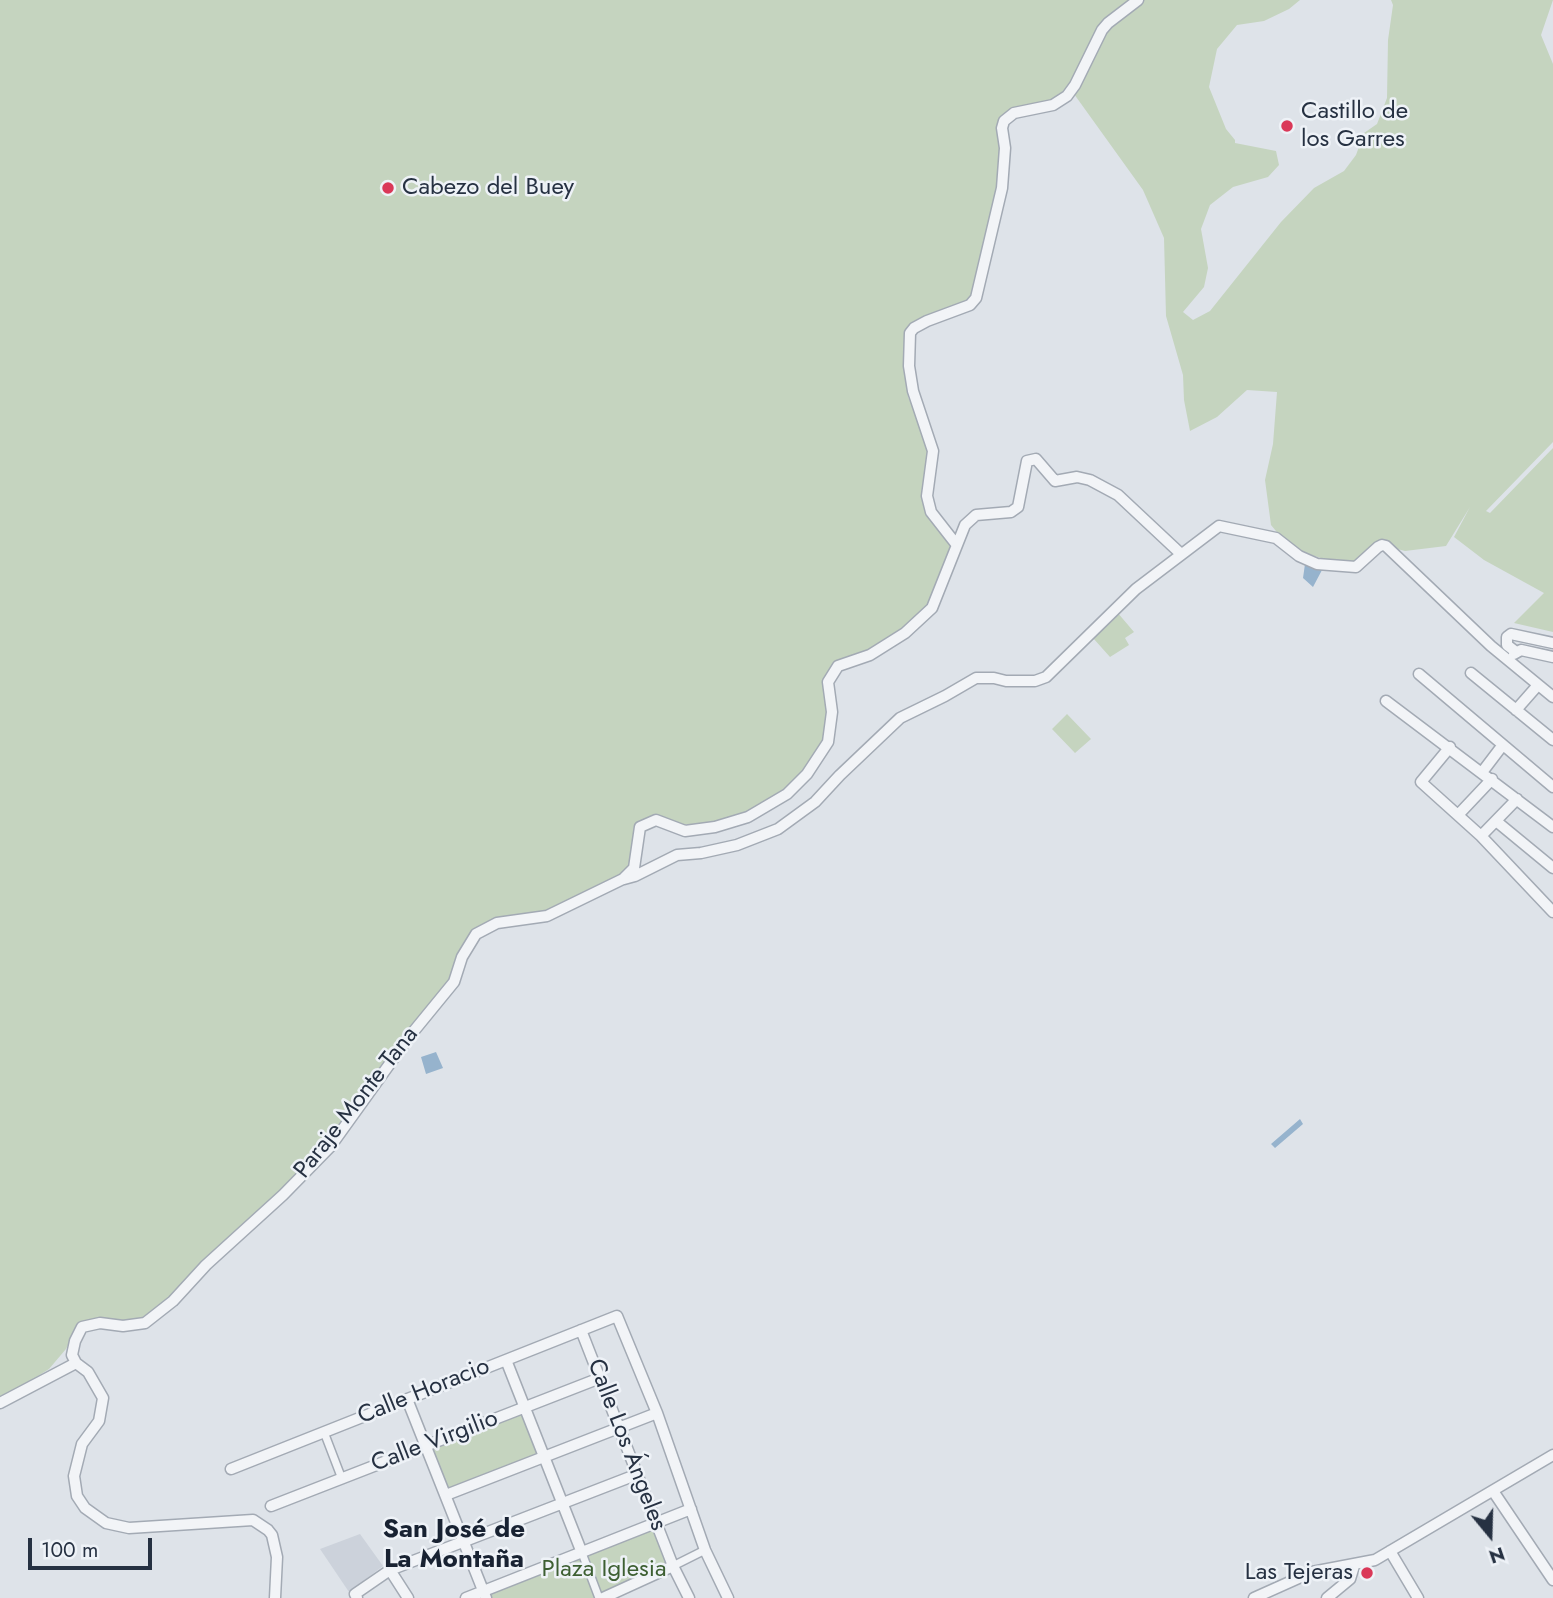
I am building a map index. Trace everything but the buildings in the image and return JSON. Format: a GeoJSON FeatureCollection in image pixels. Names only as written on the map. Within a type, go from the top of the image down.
{"type":"FeatureCollection","features":[{"type":"Feature","properties":{"kind":"street"},"geometry":{"type":"LineString","coordinates":[[956,544],[931,512],[927,496],[933,450],[913,391],[909,366],[910,333],[928,321],[970,305],[976,298],[1002,188],[1004,121],[1014,113],[1053,105],[1067,96],[1102,30],[1138,0]]}},
{"type":"Feature","properties":{"kind":"street"},"geometry":{"type":"LineString","coordinates":[[623,879],[634,868],[640,827],[656,820],[685,831],[715,827],[748,817],[787,794],[807,774],[828,742],[832,712],[828,682],[838,666],[870,655],[905,633],[932,608],[965,525],[976,515],[1011,512],[1018,507],[1027,461],[1036,459],[1055,481],[1077,477],[1090,480],[1118,495],[1181,554]]}},
{"type":"Feature","properties":{"kind":"street","name":"Paraje Monte Tana"},"geometry":{"type":"LineString","coordinates":[[76,1363],[72,1355],[82,1327],[100,1323],[123,1326],[145,1323],[173,1301],[206,1265],[284,1195],[330,1147],[409,1037],[454,982],[462,957],[476,934],[497,923],[547,916],[677,855],[737,845],[778,829],[815,802],[900,718],[976,678],[1035,681],[1046,677],[1136,589],[1219,526],[1276,538],[1298,556],[1317,564],[1356,566],[1378,547],[1386,546],[1493,648]]}},
{"type":"Feature","properties":{"kind":"street"},"geometry":{"type":"LineString","coordinates":[[1553,643],[1511,634],[1506,641],[1493,648],[1553,697]]}},
{"type":"Feature","properties":{"kind":"street"},"geometry":{"type":"LineString","coordinates":[[1506,641],[1516,652]]}},
{"type":"Feature","properties":{"kind":"street"},"geometry":{"type":"LineString","coordinates":[[1512,664],[1513,655],[1521,650],[1553,657]]}},
{"type":"Feature","properties":{"kind":"street"},"geometry":{"type":"LineString","coordinates":[[1471,673],[1553,740]]}},
{"type":"Feature","properties":{"kind":"street"},"geometry":{"type":"LineString","coordinates":[[1419,674],[1553,787]]}},
{"type":"Feature","properties":{"kind":"street"},"geometry":{"type":"LineString","coordinates":[[1517,710],[1538,685]]}},
{"type":"Feature","properties":{"kind":"street"},"geometry":{"type":"LineString","coordinates":[[1387,701],[1483,771],[1553,827]]}},
{"type":"Feature","properties":{"kind":"street"},"geometry":{"type":"LineString","coordinates":[[1483,771],[1502,746]]}},
{"type":"Feature","properties":{"kind":"street"},"geometry":{"type":"LineString","coordinates":[[1450,747],[1421,782],[1481,836],[1553,911]]}},
{"type":"Feature","properties":{"kind":"street"},"geometry":{"type":"LineString","coordinates":[[1458,815],[1492,779]]}},
{"type":"Feature","properties":{"kind":"street"},"geometry":{"type":"LineString","coordinates":[[1481,836],[1517,799]]}},
{"type":"Feature","properties":{"kind":"street"},"geometry":{"type":"LineString","coordinates":[[1496,821],[1553,868]]}},
{"type":"Feature","properties":{"kind":"street","name":"Calle Horacio"},"geometry":{"type":"LineString","coordinates":[[230,1469],[617,1316],[657,1413]]}},
{"type":"Feature","properties":{"kind":"street","name":"Calle Los Ángeles"},"geometry":{"type":"LineString","coordinates":[[581,1330],[673,1566],[689,1598]]}},
{"type":"Feature","properties":{"kind":"street"},"geometry":{"type":"LineString","coordinates":[[506,1360],[601,1598],[705,1550]]}},
{"type":"Feature","properties":{"kind":"street"},"geometry":{"type":"LineString","coordinates":[[0,1403],[76,1363],[88,1372],[103,1398],[99,1421],[82,1444],[74,1476],[77,1496],[85,1508],[106,1523],[129,1528],[253,1520],[272,1535],[276,1557],[275,1598]]}},
{"type":"Feature","properties":{"kind":"street","name":"Calle Virgilio"},"geometry":{"type":"LineString","coordinates":[[271,1506],[600,1378]]}},
{"type":"Feature","properties":{"kind":"street"},"geometry":{"type":"LineString","coordinates":[[407,1399],[485,1594]]}},
{"type":"Feature","properties":{"kind":"street"},"geometry":{"type":"LineString","coordinates":[[446,1495],[657,1413],[705,1550],[728,1598]]}},
{"type":"Feature","properties":{"kind":"street"},"geometry":{"type":"LineString","coordinates":[[324,1432],[342,1479]]}},
{"type":"Feature","properties":{"kind":"street"},"geometry":{"type":"LineString","coordinates":[[1254,1598],[1275,1594],[1312,1572],[1370,1562],[1553,1455]]}},
{"type":"Feature","properties":{"kind":"street"},"geometry":{"type":"LineString","coordinates":[[357,1598],[355,1594],[390,1570],[638,1474]]}},
{"type":"Feature","properties":{"kind":"street"},"geometry":{"type":"LineString","coordinates":[[1493,1491],[1553,1580]]}},
{"type":"Feature","properties":{"kind":"street"},"geometry":{"type":"LineString","coordinates":[[466,1598],[485,1594],[691,1509]]}},
{"type":"Feature","properties":{"kind":"street"},"geometry":{"type":"LineString","coordinates":[[1390,1551],[1418,1598]]}},
{"type":"Feature","properties":{"kind":"street"},"geometry":{"type":"LineString","coordinates":[[1327,1598],[1339,1594],[1350,1579],[1353,1566]]}},
{"type":"Feature","properties":{"kind":"street"},"geometry":{"type":"LineString","coordinates":[[390,1570],[408,1598]]}},
{"type":"Feature","properties":{"kind":"shaded area"},"geometry":{"type":"Polygon","coordinates":[[[360,1534],[383,1566],[349,1592],[320,1549],[360,1534]]]}},
{"type":"Feature","properties":{"kind":"green space"},"geometry":{"type":"Polygon","coordinates":[[[0,0],[1300,0],[1289,9],[1264,21],[1237,25],[1217,49],[1209,87],[1226,129],[1235,143],[1276,151],[1279,165],[1268,177],[1233,187],[1210,205],[1201,229],[1208,268],[1204,287],[1183,312],[1193,320],[1210,311],[1281,222],[1314,188],[1344,171],[1356,155],[1364,133],[1377,124],[1387,98],[1388,40],[1393,5],[1391,0],[1553,0],[1541,35],[1553,64],[1553,442],[1486,511],[1490,513],[1553,448],[1553,632],[1514,623],[1544,593],[1484,560],[1454,537],[1470,507],[1446,546],[1405,551],[1378,544],[1355,561],[1330,561],[1290,548],[1271,525],[1265,480],[1273,444],[1277,392],[1247,390],[1217,417],[1190,431],[1184,400],[1183,375],[1166,316],[1164,238],[1143,190],[1069,87],[1059,97],[1007,115],[999,179],[976,289],[967,300],[910,324],[904,335],[908,397],[918,418],[927,451],[927,474],[922,495],[925,510],[950,546],[946,564],[926,609],[899,632],[870,650],[842,662],[825,676],[829,719],[823,741],[804,771],[760,809],[703,827],[650,819],[634,827],[628,869],[614,879],[553,911],[496,921],[463,946],[447,985],[403,1034],[328,1143],[294,1182],[153,1314],[140,1321],[93,1321],[75,1331],[66,1349],[49,1369],[0,1400],[0,0]]]}},
{"type":"Feature","properties":{"kind":"green space"},"geometry":{"type":"Polygon","coordinates":[[[1117,612],[1134,632],[1125,638],[1129,645],[1110,657],[1093,638],[1117,612]]]}},
{"type":"Feature","properties":{"kind":"green space"},"geometry":{"type":"Polygon","coordinates":[[[1067,714],[1091,739],[1075,753],[1052,729],[1067,714]]]}},
{"type":"Feature","properties":{"kind":"green space"},"geometry":{"type":"Polygon","coordinates":[[[525,1407],[544,1457],[446,1495],[426,1446],[525,1407]]]}},
{"type":"Feature","properties":{"kind":"green space","name":"Plaza Iglesia"},"geometry":{"type":"Polygon","coordinates":[[[657,1523],[673,1566],[603,1598],[486,1598],[484,1591],[657,1523]]]}},
{"type":"Feature","properties":{"kind":"water"},"geometry":{"type":"Polygon","coordinates":[[[1305,564],[1322,570],[1313,587],[1303,578],[1305,564]]]}},
{"type":"Feature","properties":{"kind":"water"},"geometry":{"type":"Polygon","coordinates":[[[436,1052],[443,1068],[426,1074],[421,1057],[436,1052]]]}},
{"type":"Feature","properties":{"kind":"water"},"geometry":{"type":"Polygon","coordinates":[[[1300,1119],[1303,1124],[1275,1148],[1271,1144],[1300,1119]]]}},
{"type":"Feature","properties":{"kind":"place","name":"Castillo de los Garres"},"geometry":{"type":"Point","coordinates":[1287,126]}},
{"type":"Feature","properties":{"kind":"place","name":"Cabezo del Buey"},"geometry":{"type":"Point","coordinates":[388,188]}},
{"type":"Feature","properties":{"kind":"place","name":"Las Tejeras"},"geometry":{"type":"Point","coordinates":[1367,1573]}},
{"type":"Feature","properties":{"kind":"district","name":"San José de La Montaña"},"geometry":{"type":"Point","coordinates":[454,1546]}}]}
